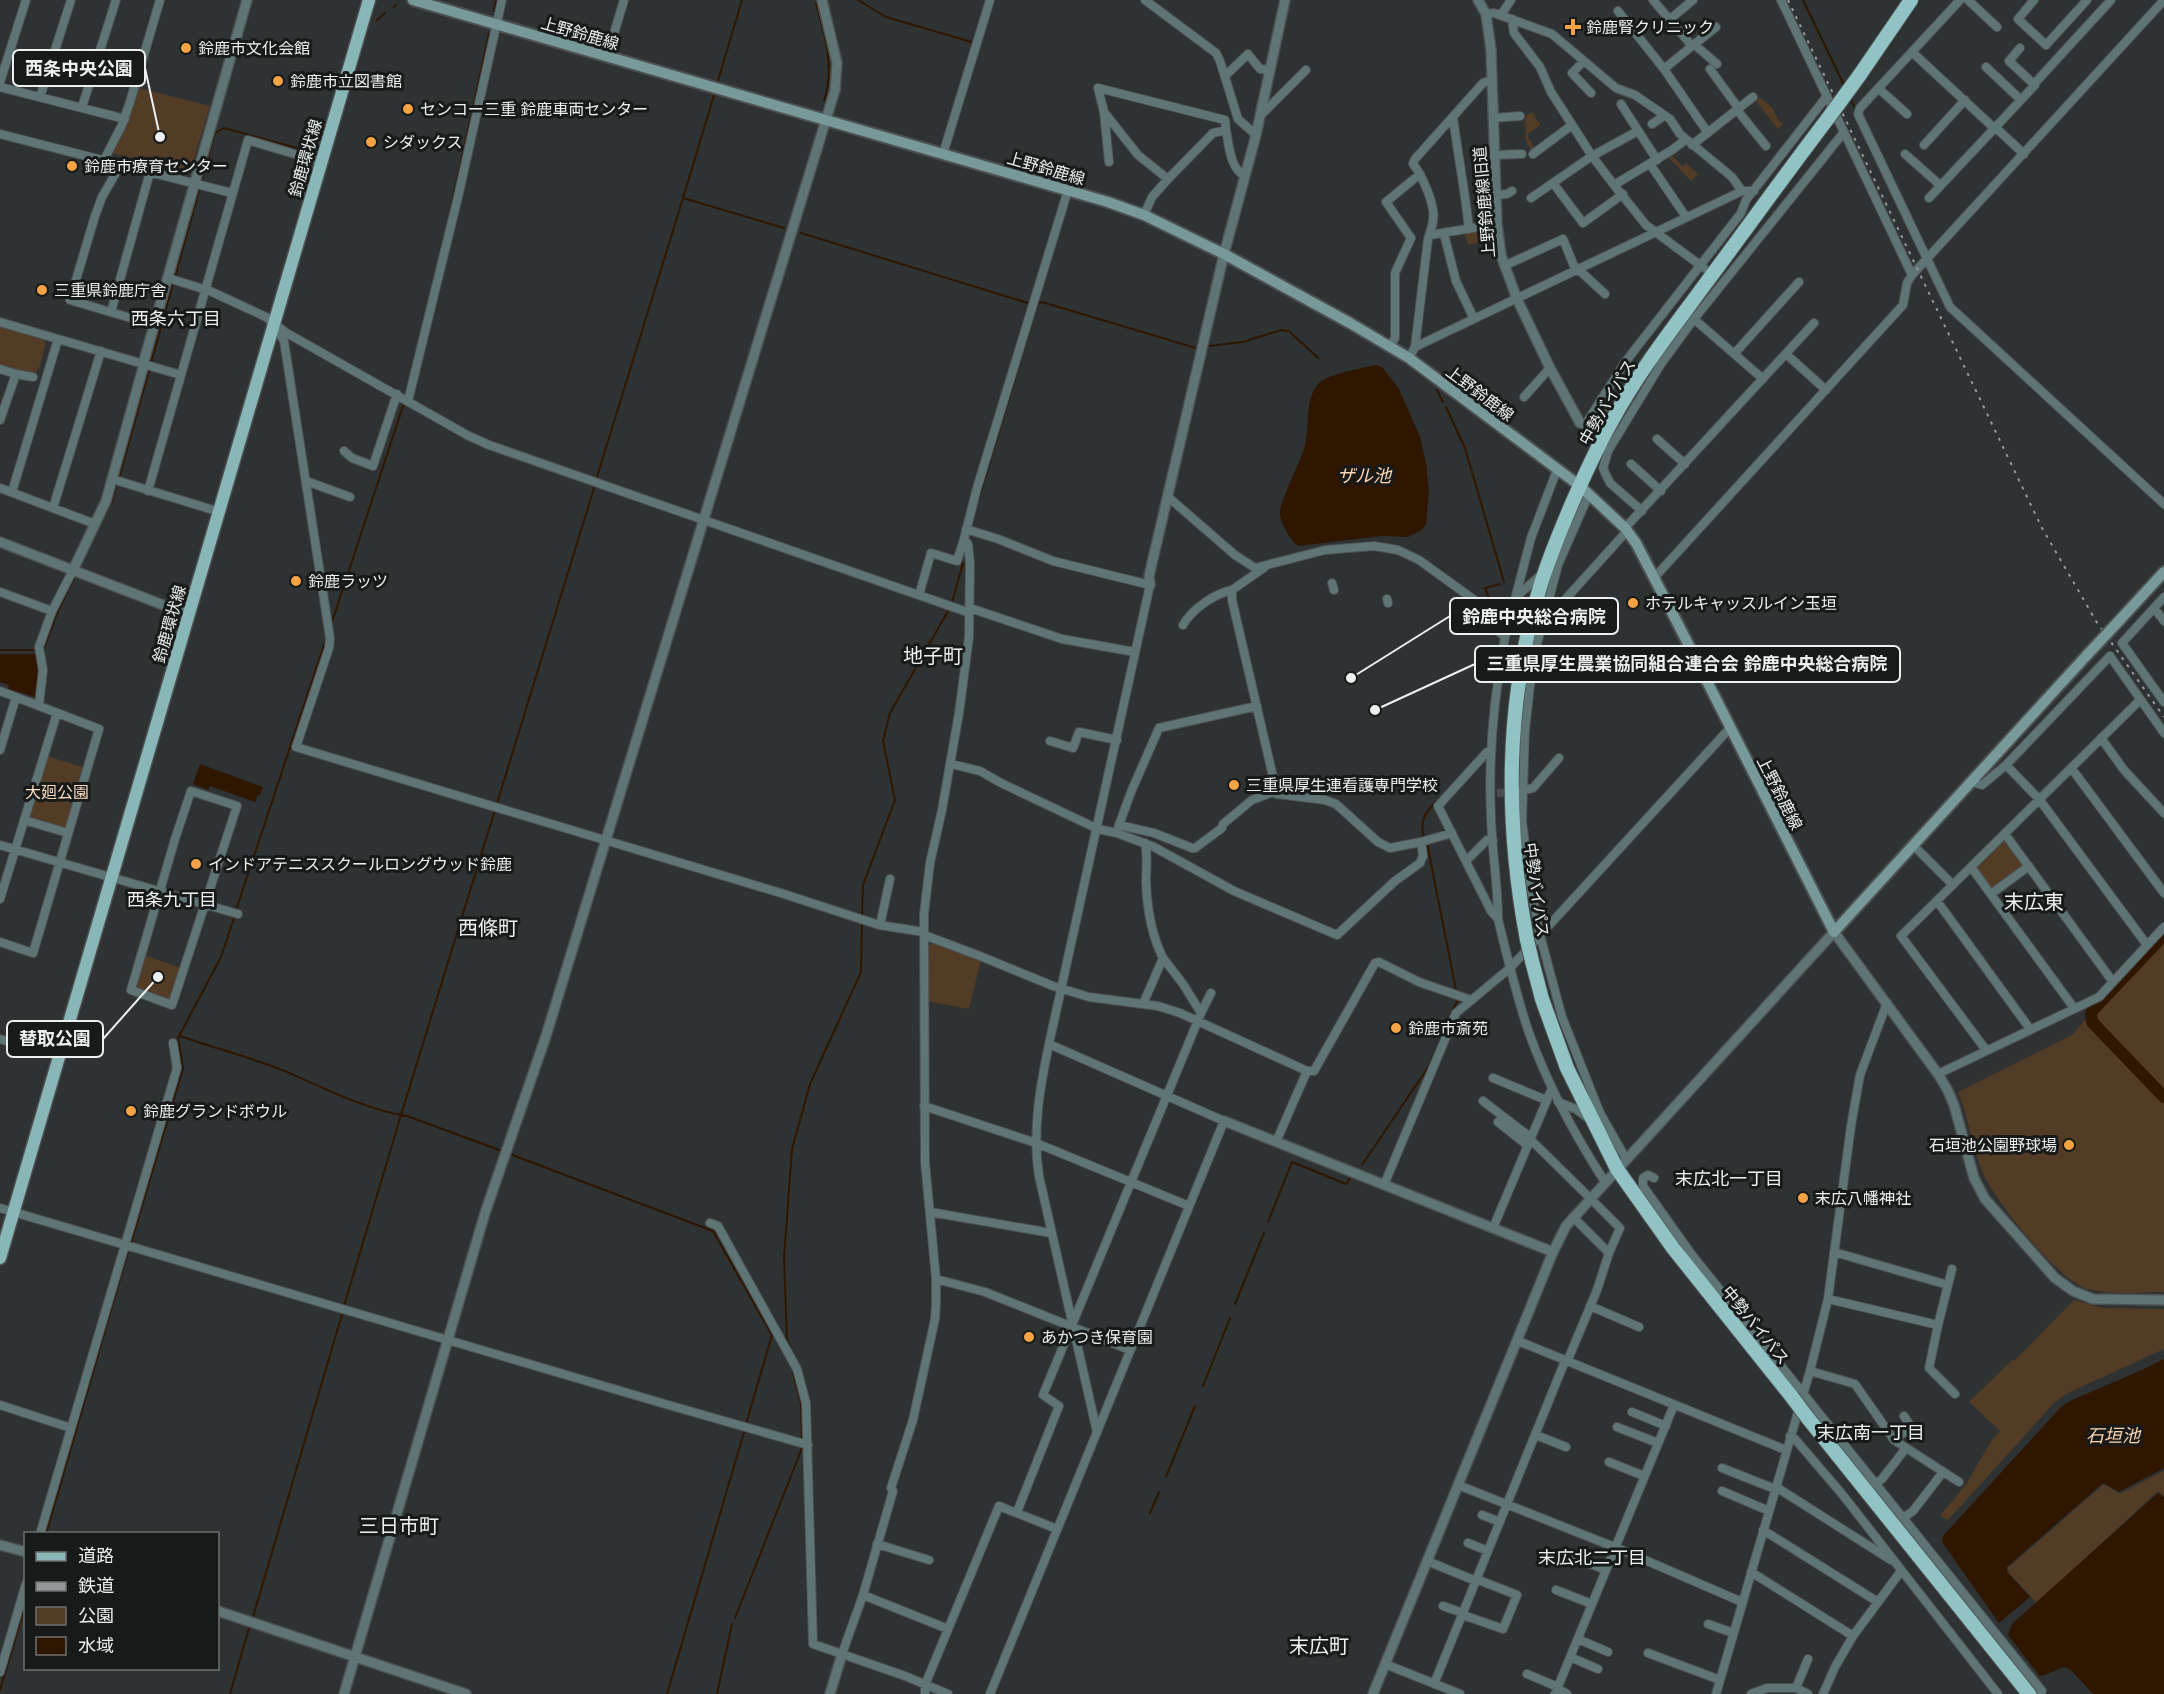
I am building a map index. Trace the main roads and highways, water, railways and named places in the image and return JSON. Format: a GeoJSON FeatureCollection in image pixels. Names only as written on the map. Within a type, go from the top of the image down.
{"type":"FeatureCollection","features":[{"type":"Feature","properties":{"kind":"highway","name":"中勢バイパス"},"geometry":{"type":"LineString","coordinates":[[1907,1],[1859,76],[1650,360],[1604,435],[1584,490],[1545,571],[1530,622],[1513,734],[1512,840],[1516,880],[1533,938],[1532,961],[1542,999],[1566,1068],[1591,1120],[1668,1240],[1797,1395],[1807,1417],[2029,1694]]}},
{"type":"Feature","properties":{"kind":"main road","name":"鈴鹿環状線"},"geometry":{"type":"LineString","coordinates":[[0,1258],[369,0]]}},
{"type":"Feature","properties":{"kind":"main road","name":"上野鈴鹿線"},"geometry":{"type":"LineString","coordinates":[[413,0],[1068,190],[1144,215],[1224,254],[1409,358],[1584,490],[1626,530],[1636,543],[1834,932],[2164,572]]}},
{"type":"Feature","properties":{"kind":"water","name":"ザル池"},"geometry":{"type":"Polygon","coordinates":[[[1376,365],[1382,367],[1399,389],[1420,437],[1429,491],[1426,525],[1422,530],[1408,537],[1381,536],[1298,546],[1286,532],[1280,514],[1283,500],[1305,445],[1308,412],[1314,389],[1330,377],[1376,365]]]}},
{"type":"Feature","properties":{"kind":"water"},"geometry":{"type":"Polygon","coordinates":[[[0,654],[35,654],[38,672],[35,697],[8,689],[9,685],[0,682],[0,654]]]}},
{"type":"Feature","properties":{"kind":"water"},"geometry":{"type":"Polygon","coordinates":[[[200,764],[263,787],[260,795],[255,802],[210,786],[208,790],[193,784],[200,764]]]}},
{"type":"Feature","properties":{"kind":"water","name":"石垣池"},"geometry":{"type":"Polygon","coordinates":[[[2164,1359],[2164,1468],[2119,1492],[2103,1483],[2007,1567],[2007,1572],[2030,1597],[1999,1623],[1942,1542],[1943,1536],[2062,1406],[2164,1359]]]}},
{"type":"Feature","properties":{"kind":"water"},"geometry":{"type":"Polygon","coordinates":[[[2158,1493],[2164,1497],[2164,1694],[2093,1694],[2071,1670],[2064,1667],[2042,1676],[2039,1675],[2008,1635],[2012,1624],[2158,1493]]]}},
{"type":"Feature","properties":{"kind":"waterway"},"geometry":{"type":"LineString","coordinates":[[494,11],[496,0]]}},
{"type":"Feature","properties":{"kind":"waterway"},"geometry":{"type":"LineString","coordinates":[[717,84],[742,0]]}},
{"type":"Feature","properties":{"kind":"waterway"},"geometry":{"type":"LineString","coordinates":[[858,0],[886,17],[975,43]]}},
{"type":"Feature","properties":{"kind":"waterway"},"geometry":{"type":"LineString","coordinates":[[1803,0],[1845,87]]}},
{"type":"Feature","properties":{"kind":"waterway"},"geometry":{"type":"LineString","coordinates":[[816,3],[829,64],[824,101]]}},
{"type":"Feature","properties":{"kind":"waterway"},"geometry":{"type":"LineString","coordinates":[[377,20],[385,13]]}},
{"type":"Feature","properties":{"kind":"waterway"},"geometry":{"type":"LineString","coordinates":[[442,249],[489,34]]}},
{"type":"Feature","properties":{"kind":"waterway"},"geometry":{"type":"LineString","coordinates":[[715,92],[683,198],[784,228]]}},
{"type":"Feature","properties":{"kind":"waterway"},"geometry":{"type":"LineString","coordinates":[[1850,98],[1854,106]]}},
{"type":"Feature","properties":{"kind":"waterway"},"geometry":{"type":"LineString","coordinates":[[119,478],[215,133],[224,128],[311,152]]}},
{"type":"Feature","properties":{"kind":"waterway"},"geometry":{"type":"LineString","coordinates":[[596,480],[683,198]]}},
{"type":"Feature","properties":{"kind":"waterway"},"geometry":{"type":"LineString","coordinates":[[801,233],[1031,304]]}},
{"type":"Feature","properties":{"kind":"waterway"},"geometry":{"type":"LineString","coordinates":[[1037,306],[1042,302],[1196,348]]}},
{"type":"Feature","properties":{"kind":"waterway"},"geometry":{"type":"LineString","coordinates":[[974,514],[1037,306]]}},
{"type":"Feature","properties":{"kind":"waterway"},"geometry":{"type":"LineString","coordinates":[[1209,346],[1243,342],[1281,330],[1289,331],[1318,358]]}},
{"type":"Feature","properties":{"kind":"waterway"},"geometry":{"type":"LineString","coordinates":[[1437,390],[1443,402]]}},
{"type":"Feature","properties":{"kind":"waterway"},"geometry":{"type":"LineString","coordinates":[[331,625],[404,403]]}},
{"type":"Feature","properties":{"kind":"waterway"},"geometry":{"type":"LineString","coordinates":[[1446,407],[1465,448],[1504,582]]}},
{"type":"Feature","properties":{"kind":"waterway"},"geometry":{"type":"LineString","coordinates":[[81,563],[112,501],[117,483]]}},
{"type":"Feature","properties":{"kind":"waterway"},"geometry":{"type":"LineString","coordinates":[[344,1306],[595,485]]}},
{"type":"Feature","properties":{"kind":"waterway"},"geometry":{"type":"LineString","coordinates":[[952,602],[963,563]]}},
{"type":"Feature","properties":{"kind":"waterway"},"geometry":{"type":"LineString","coordinates":[[43,650],[76,573]]}},
{"type":"Feature","properties":{"kind":"waterway"},"geometry":{"type":"LineString","coordinates":[[1500,584],[1485,588],[1502,619]]}},
{"type":"Feature","properties":{"kind":"waterway"},"geometry":{"type":"LineString","coordinates":[[862,917],[863,885],[895,800],[883,741],[890,713],[948,611]]}},
{"type":"Feature","properties":{"kind":"waterway"},"geometry":{"type":"LineString","coordinates":[[236,910],[327,636]]}},
{"type":"Feature","properties":{"kind":"waterway"},"geometry":{"type":"LineString","coordinates":[[0,650],[33,650]]}},
{"type":"Feature","properties":{"kind":"waterway"},"geometry":{"type":"LineString","coordinates":[[1495,668],[1498,656]]}},
{"type":"Feature","properties":{"kind":"waterway"},"geometry":{"type":"LineString","coordinates":[[1424,838],[1424,817],[1445,793]]}},
{"type":"Feature","properties":{"kind":"waterway"},"geometry":{"type":"LineString","coordinates":[[1427,843],[1456,990]]}},
{"type":"Feature","properties":{"kind":"waterway"},"geometry":{"type":"LineString","coordinates":[[131,1243],[183,1068],[178,1038],[221,957],[235,915]]}},
{"type":"Feature","properties":{"kind":"waterway"},"geometry":{"type":"LineString","coordinates":[[790,1347],[787,1341],[784,1258],[792,1149],[810,1084],[861,972],[862,923]]}},
{"type":"Feature","properties":{"kind":"waterway"},"geometry":{"type":"LineString","coordinates":[[2164,935],[2091,1014],[2092,1022],[2164,1097]]}},
{"type":"Feature","properties":{"kind":"waterway"},"geometry":{"type":"LineString","coordinates":[[1362,1165],[1429,1066],[1457,1001]]}},
{"type":"Feature","properties":{"kind":"waterway"},"geometry":{"type":"LineString","coordinates":[[180,1036],[266,1064],[364,1105],[407,1116],[502,1151]]}},
{"type":"Feature","properties":{"kind":"waterway"},"geometry":{"type":"LineString","coordinates":[[507,1153],[713,1231],[772,1335],[746,1424]]}},
{"type":"Feature","properties":{"kind":"waterway"},"geometry":{"type":"LineString","coordinates":[[1268,1222],[1292,1162],[1346,1184],[1350,1178]]}},
{"type":"Feature","properties":{"kind":"waterway"},"geometry":{"type":"LineString","coordinates":[[1235,1304],[1264,1233]]}},
{"type":"Feature","properties":{"kind":"waterway"},"geometry":{"type":"LineString","coordinates":[[47,1532],[129,1248]]}},
{"type":"Feature","properties":{"kind":"waterway"},"geometry":{"type":"LineString","coordinates":[[253,1617],[343,1311]]}},
{"type":"Feature","properties":{"kind":"waterway"},"geometry":{"type":"LineString","coordinates":[[1203,1386],[1230,1318]]}},
{"type":"Feature","properties":{"kind":"waterway"},"geometry":{"type":"LineString","coordinates":[[793,1373],[801,1403],[802,1438]]}},
{"type":"Feature","properties":{"kind":"waterway"},"geometry":{"type":"LineString","coordinates":[[1166,1477],[1195,1406]]}},
{"type":"Feature","properties":{"kind":"waterway"},"geometry":{"type":"LineString","coordinates":[[667,1694],[745,1429]]}},
{"type":"Feature","properties":{"kind":"waterway"},"geometry":{"type":"LineString","coordinates":[[735,1618],[802,1448]]}},
{"type":"Feature","properties":{"kind":"waterway"},"geometry":{"type":"LineString","coordinates":[[1150,1513],[1159,1492]]}},
{"type":"Feature","properties":{"kind":"waterway"},"geometry":{"type":"LineString","coordinates":[[0,1690],[24,1610]]}},
{"type":"Feature","properties":{"kind":"waterway"},"geometry":{"type":"LineString","coordinates":[[717,1694],[732,1624]]}},
{"type":"Feature","properties":{"kind":"waterway"},"geometry":{"type":"LineString","coordinates":[[230,1694],[249,1628]]}},
{"type":"Feature","properties":{"kind":"tunnel"},"geometry":{"type":"LineString","coordinates":[[1507,668],[1523,671]]}},
{"type":"Feature","properties":{"kind":"tunnel"},"geometry":{"type":"LineString","coordinates":[[1497,793],[1513,792]]}},
{"type":"Feature","properties":{"kind":"railway"},"geometry":{"type":"LineString","coordinates":[[1788,0],[2042,528],[2096,621],[2164,717]]}},
{"type":"Feature","properties":{"kind":"place","name":"鈴鹿腎クリニック"},"geometry":{"type":"Point","coordinates":[1573,27]}},
{"type":"Feature","properties":{"kind":"place","name":"鈴鹿市文化会館"},"geometry":{"type":"Point","coordinates":[186,48]}},
{"type":"Feature","properties":{"kind":"place","name":"鈴鹿市立図書館"},"geometry":{"type":"Point","coordinates":[278,81]}},
{"type":"Feature","properties":{"kind":"place","name":"センコー三重 鈴鹿車両センター"},"geometry":{"type":"Point","coordinates":[408,109]}},
{"type":"Feature","properties":{"kind":"place","name":"西条中央公園"},"geometry":{"type":"Point","coordinates":[160,137]}},
{"type":"Feature","properties":{"kind":"place","name":"シダックス"},"geometry":{"type":"Point","coordinates":[371,142]}},
{"type":"Feature","properties":{"kind":"place","name":"鈴鹿市療育センター"},"geometry":{"type":"Point","coordinates":[72,166]}},
{"type":"Feature","properties":{"kind":"place","name":"三重県鈴鹿庁舎"},"geometry":{"type":"Point","coordinates":[42,290]}},
{"type":"Feature","properties":{"kind":"place","name":"鈴鹿ラッツ"},"geometry":{"type":"Point","coordinates":[296,581]}},
{"type":"Feature","properties":{"kind":"place","name":"ホテルキャッスルイン玉垣"},"geometry":{"type":"Point","coordinates":[1633,603]}},
{"type":"Feature","properties":{"kind":"place","name":"鈴鹿中央総合病院"},"geometry":{"type":"Point","coordinates":[1351,678]}},
{"type":"Feature","properties":{"kind":"place","name":"三重県厚生農業協同組合連合会 鈴鹿中央総合病院"},"geometry":{"type":"Point","coordinates":[1375,710]}},
{"type":"Feature","properties":{"kind":"place","name":"三重県厚生連看護専門学校"},"geometry":{"type":"Point","coordinates":[1234,785]}},
{"type":"Feature","properties":{"kind":"place","name":"インドアテニススクールロングウッド鈴鹿"},"geometry":{"type":"Point","coordinates":[196,864]}},
{"type":"Feature","properties":{"kind":"place","name":"替取公園"},"geometry":{"type":"Point","coordinates":[158,977]}},
{"type":"Feature","properties":{"kind":"place","name":"鈴鹿市斎苑"},"geometry":{"type":"Point","coordinates":[1396,1028]}},
{"type":"Feature","properties":{"kind":"place","name":"鈴鹿グランドボウル"},"geometry":{"type":"Point","coordinates":[131,1111]}},
{"type":"Feature","properties":{"kind":"place","name":"石垣池公園野球場"},"geometry":{"type":"Point","coordinates":[2069,1145]}},
{"type":"Feature","properties":{"kind":"place","name":"末広八幡神社"},"geometry":{"type":"Point","coordinates":[1803,1198]}},
{"type":"Feature","properties":{"kind":"place","name":"あかつき保育園"},"geometry":{"type":"Point","coordinates":[1029,1337]}},
{"type":"Feature","properties":{"kind":"district","name":"西条六丁目"},"geometry":{"type":"Point","coordinates":[176,318]}},
{"type":"Feature","properties":{"kind":"district","name":"地子町"},"geometry":{"type":"Point","coordinates":[933,655]}},
{"type":"Feature","properties":{"kind":"district","name":"西条九丁目"},"geometry":{"type":"Point","coordinates":[172,899]}},
{"type":"Feature","properties":{"kind":"district","name":"末広東"},"geometry":{"type":"Point","coordinates":[2034,901]}},
{"type":"Feature","properties":{"kind":"district","name":"西條町"},"geometry":{"type":"Point","coordinates":[488,927]}},
{"type":"Feature","properties":{"kind":"district","name":"末広北一丁目"},"geometry":{"type":"Point","coordinates":[1729,1178]}},
{"type":"Feature","properties":{"kind":"district","name":"末広南一丁目"},"geometry":{"type":"Point","coordinates":[1871,1432]}},
{"type":"Feature","properties":{"kind":"district","name":"三日市町"},"geometry":{"type":"Point","coordinates":[399,1525]}},
{"type":"Feature","properties":{"kind":"district","name":"末広北二丁目"},"geometry":{"type":"Point","coordinates":[1592,1557]}},
{"type":"Feature","properties":{"kind":"district","name":"末広町"},"geometry":{"type":"Point","coordinates":[1319,1645]}},
{"type":"Feature","properties":{"kind":"park label","name":"大廻公園"},"geometry":{"type":"Point","coordinates":[57,792]}}]}
